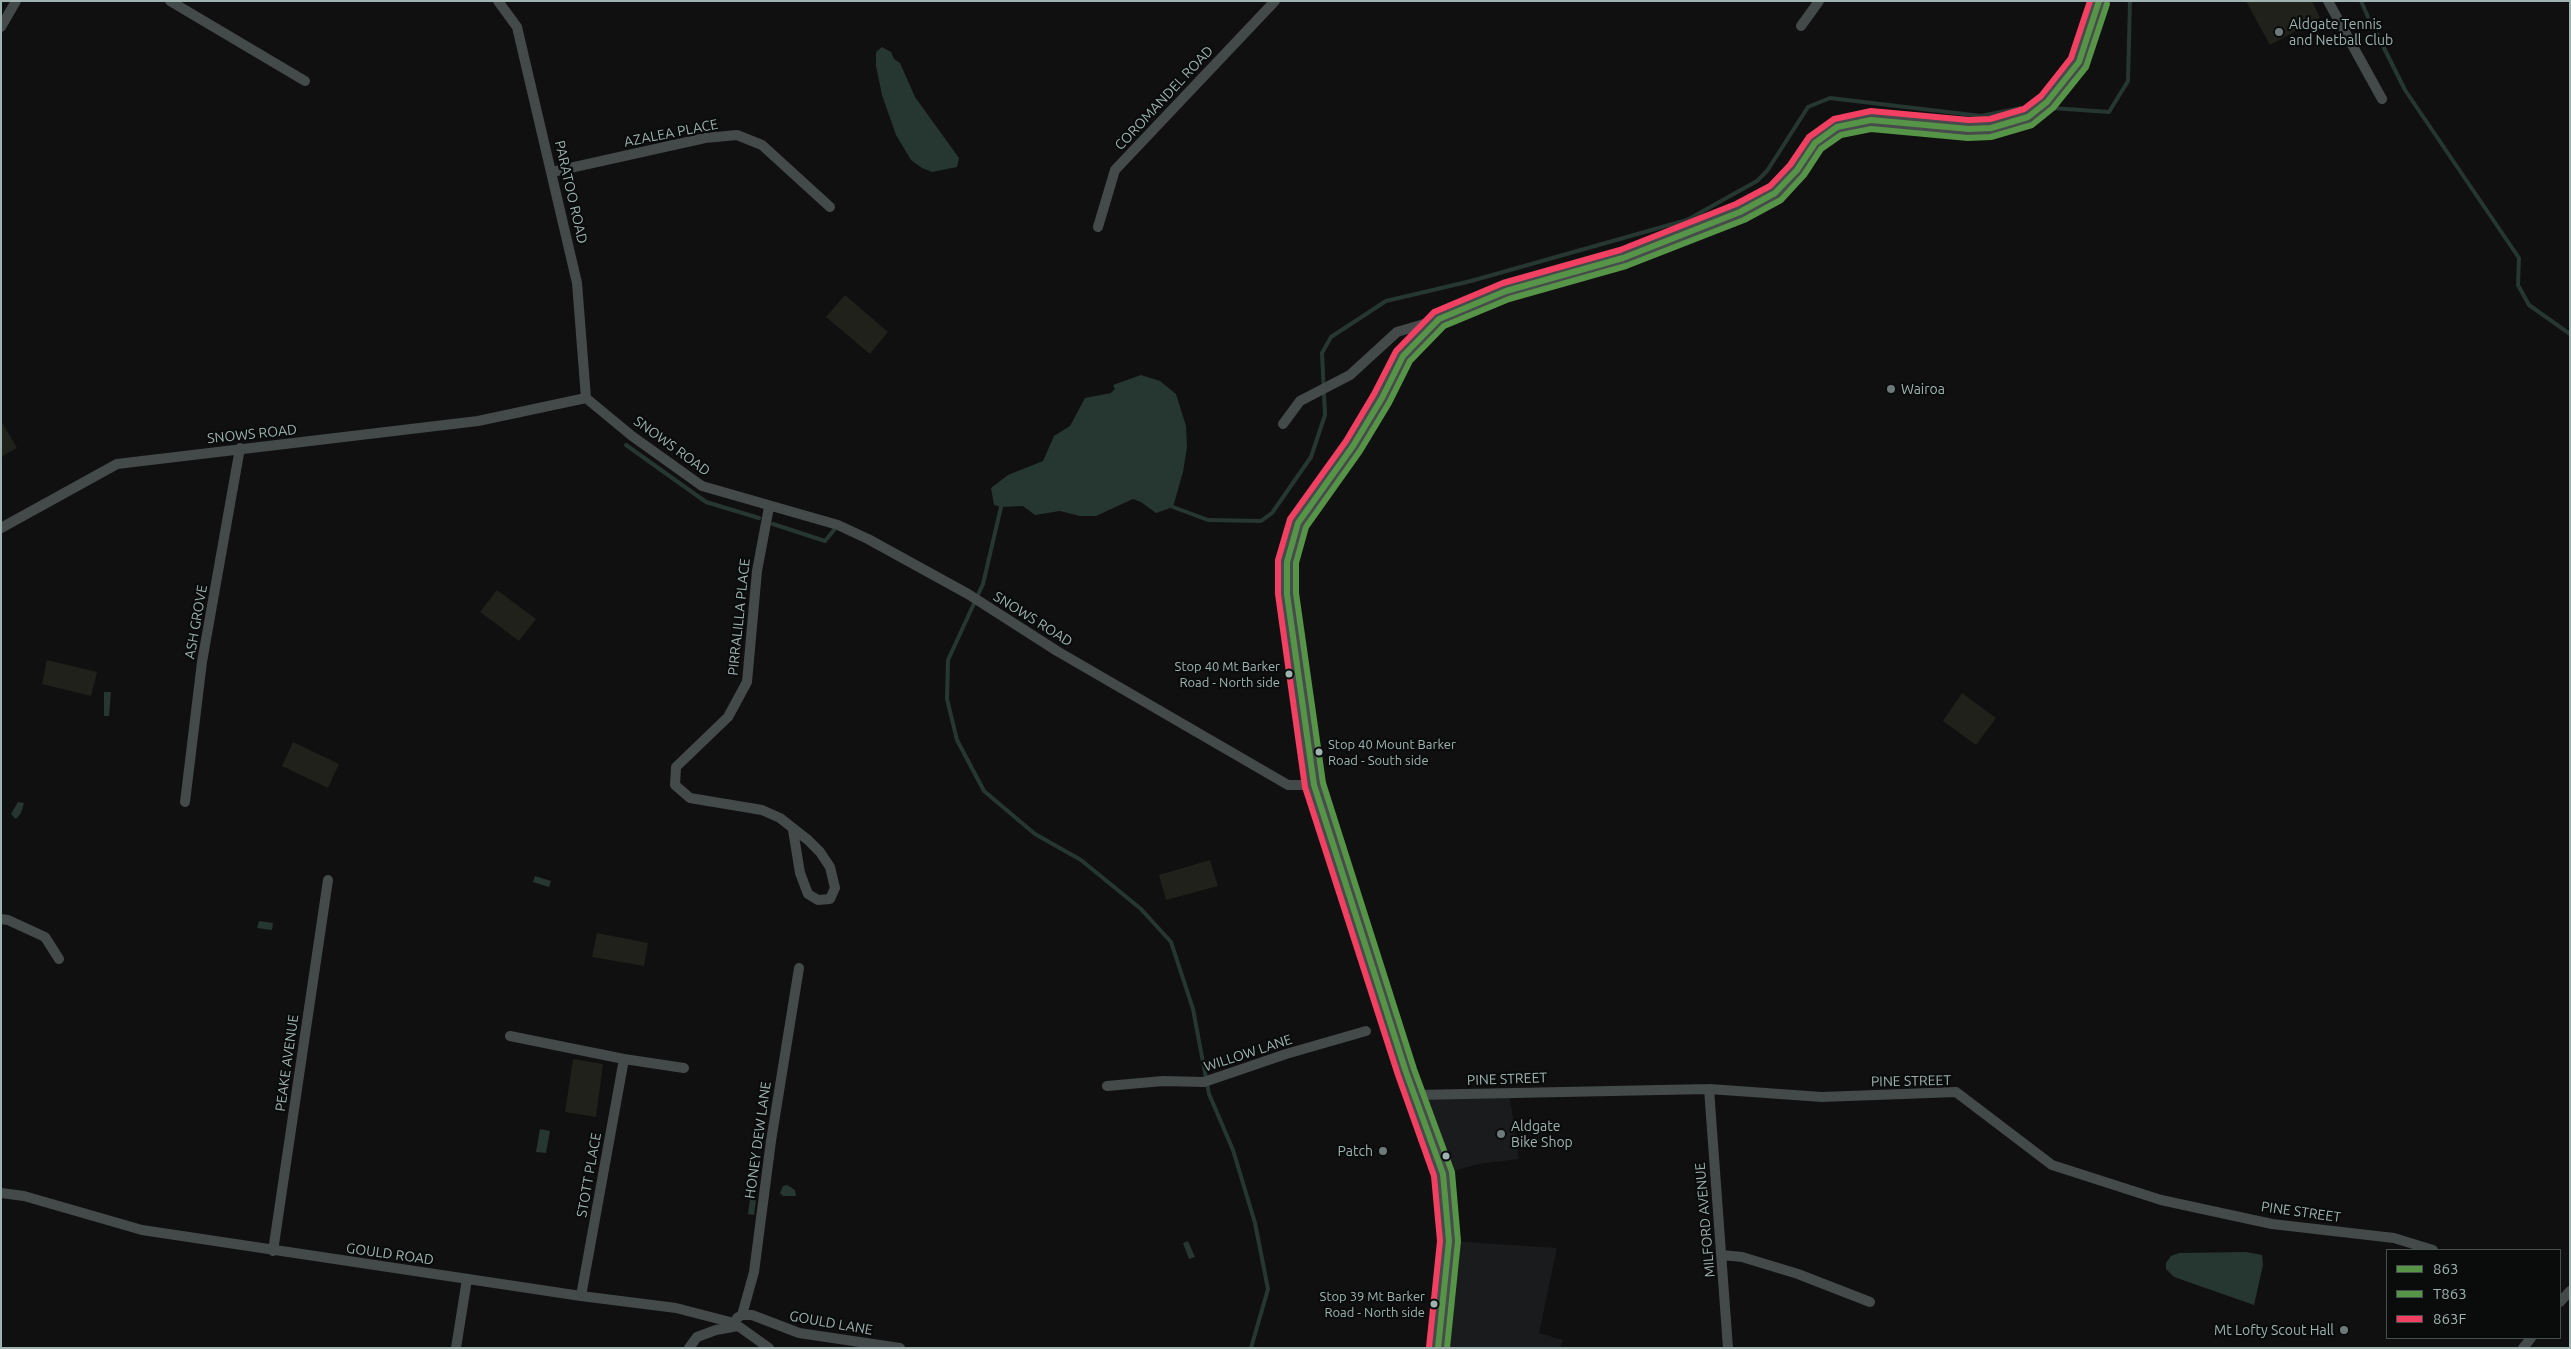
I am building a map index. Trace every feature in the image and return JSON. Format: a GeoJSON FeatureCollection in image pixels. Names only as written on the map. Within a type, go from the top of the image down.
{"type":"FeatureCollection","features":[{"type":"Feature","properties":{"kind":"main road"},"geometry":{"type":"LineString","coordinates":[[1438,1348],[1450,1241],[1442,1174],[1416,1095],[1400,1054],[1314,786],[1293,649],[1287,594],[1287,562],[1298,523],[1353,446],[1382,398],[1402,356],[1439,319],[1506,291],[1623,258],[1740,212],[1776,193],[1797,170],[1815,142],[1836,127],[1871,120],[1969,129],[1991,128],[2028,117],[2047,102],[2079,62],[2098,1]]}},
{"type":"Feature","properties":{"kind":"street"},"geometry":{"type":"LineString","coordinates":[[1,27],[16,1]]}},
{"type":"Feature","properties":{"kind":"street"},"geometry":{"type":"LineString","coordinates":[[170,1],[305,81]]}},
{"type":"Feature","properties":{"kind":"street","name":"PARATOO ROAD"},"geometry":{"type":"LineString","coordinates":[[498,1],[517,27],[577,283],[586,398]]}},
{"type":"Feature","properties":{"kind":"street","name":"COROMANDEL ROAD"},"geometry":{"type":"LineString","coordinates":[[1098,227],[1115,170],[1275,1]]}},
{"type":"Feature","properties":{"kind":"street"},"geometry":{"type":"LineString","coordinates":[[1801,26],[1819,1]]}},
{"type":"Feature","properties":{"kind":"street"},"geometry":{"type":"LineString","coordinates":[[2328,1],[2382,99]]}},
{"type":"Feature","properties":{"kind":"street","name":"AZALEA PLACE"},"geometry":{"type":"LineString","coordinates":[[552,172],[705,138],[737,135],[762,145],[830,207]]}},
{"type":"Feature","properties":{"kind":"street"},"geometry":{"type":"LineString","coordinates":[[1283,424],[1300,400],[1350,375],[1397,332],[1439,319]]}},
{"type":"Feature","properties":{"kind":"street","name":"SNOWS ROAD"},"geometry":{"type":"LineString","coordinates":[[1,528],[117,464],[478,421],[586,398],[632,436],[702,486],[769,507],[838,525],[868,539],[968,594],[1057,651],[1288,785],[1314,786]]}},
{"type":"Feature","properties":{"kind":"street","name":"ASH GROVE"},"geometry":{"type":"LineString","coordinates":[[185,802],[202,662],[240,448]]}},
{"type":"Feature","properties":{"kind":"street","name":"PIRRALILLA PLACE"},"geometry":{"type":"LineString","coordinates":[[769,507],[757,571],[747,682],[728,717],[676,767],[675,785],[690,798],[762,810],[780,818],[820,852],[830,867],[835,888],[830,899],[818,900],[808,894],[800,873],[793,830]]}},
{"type":"Feature","properties":{"kind":"street","name":"PEAKE AVENUE"},"geometry":{"type":"LineString","coordinates":[[273,1251],[328,880]]}},
{"type":"Feature","properties":{"kind":"street"},"geometry":{"type":"LineString","coordinates":[[1,919],[8,920],[45,937],[59,959]]}},
{"type":"Feature","properties":{"kind":"street","name":"HONEY DEW LANE"},"geometry":{"type":"LineString","coordinates":[[742,1315],[754,1272],[771,1141],[799,968]]}},
{"type":"Feature","properties":{"kind":"street","name":"WILLOW LANE"},"geometry":{"type":"LineString","coordinates":[[1107,1086],[1163,1081],[1209,1080],[1286,1054],[1366,1032]]}},
{"type":"Feature","properties":{"kind":"street"},"geometry":{"type":"LineString","coordinates":[[510,1036],[624,1059],[684,1068]]}},
{"type":"Feature","properties":{"kind":"street","name":"STOTT PLACE"},"geometry":{"type":"LineString","coordinates":[[581,1296],[624,1059]]}},
{"type":"Feature","properties":{"kind":"street","name":"PINE STREET"},"geometry":{"type":"LineString","coordinates":[[1416,1095],[1709,1089],[1822,1097],[1956,1092],[2052,1165],[2162,1200],[2272,1224],[2394,1238],[2430,1249]]}},
{"type":"Feature","properties":{"kind":"street","name":"MILFORD AVENUE"},"geometry":{"type":"LineString","coordinates":[[1709,1089],[1728,1348]]}},
{"type":"Feature","properties":{"kind":"street","name":"GOULD ROAD"},"geometry":{"type":"LineString","coordinates":[[1,1194],[24,1196],[142,1230],[581,1296],[676,1308],[736,1324],[769,1348]]}},
{"type":"Feature","properties":{"kind":"street"},"geometry":{"type":"LineString","coordinates":[[1722,1255],[1742,1257],[1798,1274],[1870,1302]]}},
{"type":"Feature","properties":{"kind":"street"},"geometry":{"type":"LineString","coordinates":[[456,1348],[467,1279]]}},
{"type":"Feature","properties":{"kind":"street"},"geometry":{"type":"LineString","coordinates":[[689,1348],[697,1337],[736,1324],[742,1315]]}},
{"type":"Feature","properties":{"kind":"street","name":"GOULD LANE"},"geometry":{"type":"LineString","coordinates":[[742,1315],[752,1315],[798,1334],[900,1348]]}},
{"type":"Feature","properties":{"kind":"shaded area","name":"Aldgate Tennis and Netball Club"},"geometry":{"type":"Polygon","coordinates":[[[2246,1],[2312,1],[2320,18],[2270,45],[2246,1]]]}},
{"type":"Feature","properties":{"kind":"shaded area"},"geometry":{"type":"Polygon","coordinates":[[[882,47],[891,52],[894,59],[900,63],[915,97],[959,158],[957,167],[932,172],[911,160],[896,135],[882,95],[876,66],[876,52],[882,47]]]}},
{"type":"Feature","properties":{"kind":"shaded area"},"geometry":{"type":"Polygon","coordinates":[[[845,295],[888,332],[870,354],[826,317],[845,295]]]}},
{"type":"Feature","properties":{"kind":"shaded area"},"geometry":{"type":"Polygon","coordinates":[[[1141,375],[1160,381],[1176,394],[1186,426],[1187,447],[1183,472],[1173,507],[1156,513],[1141,502],[1133,499],[1096,516],[1080,516],[1060,511],[1035,515],[1023,506],[1001,507],[994,505],[991,488],[1008,475],[1043,461],[1054,436],[1070,426],[1085,398],[1111,393],[1115,389],[1113,385],[1141,375]]]}},
{"type":"Feature","properties":{"kind":"shaded area"},"geometry":{"type":"Polygon","coordinates":[[[3,424],[17,448],[1,457],[1,425],[3,424]]]}},
{"type":"Feature","properties":{"kind":"shaded area"},"geometry":{"type":"Polygon","coordinates":[[[497,590],[536,619],[519,641],[480,612],[497,590]]]}},
{"type":"Feature","properties":{"kind":"shaded area"},"geometry":{"type":"Polygon","coordinates":[[[47,660],[97,672],[91,696],[42,684],[47,660]]]}},
{"type":"Feature","properties":{"kind":"shaded area"},"geometry":{"type":"Polygon","coordinates":[[[104,692],[111,692],[109,716],[104,716],[104,692]]]}},
{"type":"Feature","properties":{"kind":"shaded area"},"geometry":{"type":"Polygon","coordinates":[[[1962,693],[1996,718],[1976,745],[1943,721],[1962,693]]]}},
{"type":"Feature","properties":{"kind":"shaded area"},"geometry":{"type":"Polygon","coordinates":[[[293,742],[339,764],[328,788],[282,766],[293,742]]]}},
{"type":"Feature","properties":{"kind":"shaded area"},"geometry":{"type":"Polygon","coordinates":[[[18,802],[24,803],[21,813],[16,819],[11,814],[18,802]]]}},
{"type":"Feature","properties":{"kind":"shaded area"},"geometry":{"type":"Polygon","coordinates":[[[1210,860],[1218,886],[1166,900],[1159,875],[1210,860]]]}},
{"type":"Feature","properties":{"kind":"shaded area"},"geometry":{"type":"Polygon","coordinates":[[[535,876],[551,881],[549,887],[533,882],[535,876]]]}},
{"type":"Feature","properties":{"kind":"shaded area"},"geometry":{"type":"Polygon","coordinates":[[[259,921],[273,923],[272,930],[257,928],[259,921]]]}},
{"type":"Feature","properties":{"kind":"shaded area"},"geometry":{"type":"Polygon","coordinates":[[[597,933],[648,943],[644,966],[592,957],[597,933]]]}},
{"type":"Feature","properties":{"kind":"shaded area"},"geometry":{"type":"Polygon","coordinates":[[[573,1059],[603,1064],[596,1117],[565,1112],[573,1059]]]}},
{"type":"Feature","properties":{"kind":"shaded area"},"geometry":{"type":"Polygon","coordinates":[[[1509,1092],[1519,1159],[1478,1164],[1443,1174],[1416,1095],[1509,1092]]]}},
{"type":"Feature","properties":{"kind":"shaded area"},"geometry":{"type":"Polygon","coordinates":[[[540,1129],[550,1131],[546,1153],[536,1152],[540,1129]]]}},
{"type":"Feature","properties":{"kind":"shaded area"},"geometry":{"type":"Polygon","coordinates":[[[787,1185],[795,1190],[796,1196],[783,1196],[780,1193],[783,1186],[787,1185]]]}},
{"type":"Feature","properties":{"kind":"shaded area"},"geometry":{"type":"Polygon","coordinates":[[[750,1199],[756,1199],[754,1215],[748,1214],[750,1199]]]}},
{"type":"Feature","properties":{"kind":"shaded area"},"geometry":{"type":"Polygon","coordinates":[[[1188,1241],[1195,1257],[1189,1259],[1183,1243],[1188,1241]]]}},
{"type":"Feature","properties":{"kind":"shaded area"},"geometry":{"type":"Polygon","coordinates":[[[1449,1241],[1557,1248],[1539,1333],[1563,1340],[1560,1348],[1438,1348],[1449,1241]]]}},
{"type":"Feature","properties":{"kind":"shaded area"},"geometry":{"type":"Polygon","coordinates":[[[2246,1252],[2262,1255],[2263,1265],[2254,1305],[2174,1277],[2166,1269],[2166,1263],[2171,1256],[2179,1253],[2246,1252]]]}},
{"type":"Feature","properties":{"kind":"waterway"},"geometry":{"type":"LineString","coordinates":[[2052,108],[2109,112],[2128,81],[2130,1]]}},
{"type":"Feature","properties":{"kind":"waterway"},"geometry":{"type":"LineString","coordinates":[[2361,1],[2368,17]]}},
{"type":"Feature","properties":{"kind":"waterway"},"geometry":{"type":"LineString","coordinates":[[2377,34],[2405,90],[2519,258],[2518,285],[2529,305],[2570,334]]}},
{"type":"Feature","properties":{"kind":"waterway"},"geometry":{"type":"LineString","coordinates":[[1173,507],[1208,520],[1261,521],[1272,513],[1311,457],[1325,415],[1322,353],[1331,337],[1386,301],[1471,281],[1687,220],[1757,181],[1767,171],[1808,107],[1830,98],[1981,116],[2021,108]]}},
{"type":"Feature","properties":{"kind":"waterway"},"geometry":{"type":"LineString","coordinates":[[626,445],[706,502],[759,518]]}},
{"type":"Feature","properties":{"kind":"waterway"},"geometry":{"type":"LineString","coordinates":[[1001,507],[983,584],[948,660],[947,699],[957,740],[984,791],[1035,834],[1081,860],[1141,909],[1171,942],[1193,1009],[1209,1094],[1233,1150],[1255,1223],[1268,1289],[1251,1348]]}},
{"type":"Feature","properties":{"kind":"waterway"},"geometry":{"type":"LineString","coordinates":[[773,524],[825,541],[838,525]]}},
{"type":"Feature","properties":{"kind":"transit line","name":"863F"},"geometry":{"type":"LineString","coordinates":[[1429,1347],[1440,1241],[1434,1176],[1398,1075],[1305,787],[1278,594],[1278,560],[1290,519],[1346,441],[1374,394],[1396,351],[1434,312],[1503,283],[1620,250],[1736,204],[1770,186],[1790,165],[1809,137],[1834,119],[1871,111],[1969,120],[1990,119],[2024,109],[2041,96],[2071,58],[2090,1]]}},
{"type":"Feature","properties":{"kind":"transit line","name":"863"},"geometry":{"type":"LineString","coordinates":[[1438,1348],[1449,1241],[1443,1174],[1406,1072],[1314,785],[1287,594],[1287,562],[1298,523],[1353,446],[1382,398],[1403,356],[1439,319],[1506,291],[1623,258],[1740,212],[1775,193],[1797,170],[1815,143],[1837,127],[1871,120],[1969,129],[1991,128],[2028,117],[2047,102],[2079,62],[2099,1]]}},
{"type":"Feature","properties":{"kind":"transit line","name":"T863"},"geometry":{"type":"LineString","coordinates":[[1447,1348],[1458,1241],[1452,1172],[1414,1069],[1323,783],[1296,593],[1296,563],[1306,527],[1360,451],[1389,403],[1410,361],[1444,326],[1509,299],[1626,266],[1744,220],[1781,200],[1804,175],[1821,149],[1841,135],[1871,129],[1968,138],[1991,137],[2032,125],[2053,108],[2086,67],[2107,4]]}},
{"type":"Feature","properties":{"kind":"place","name":"Aldgate Tennis and Netball Club"},"geometry":{"type":"Point","coordinates":[2279,32]}},
{"type":"Feature","properties":{"kind":"place","name":"Wairoa"},"geometry":{"type":"Point","coordinates":[1891,389]}},
{"type":"Feature","properties":{"kind":"place","name":"Stop 40 Mt Barker Road - North side"},"geometry":{"type":"Point","coordinates":[1289,674]}},
{"type":"Feature","properties":{"kind":"place","name":"Stop 40 Mount Barker Road - South side"},"geometry":{"type":"Point","coordinates":[1319,752]}},
{"type":"Feature","properties":{"kind":"place","name":"Aldgate Bike Shop"},"geometry":{"type":"Point","coordinates":[1501,1134]}},
{"type":"Feature","properties":{"kind":"place","name":"Patch"},"geometry":{"type":"Point","coordinates":[1383,1151]}},
{"type":"Feature","properties":{"kind":"place","name":"Stop 39 Mt Barker Road - North side"},"geometry":{"type":"Point","coordinates":[1434,1304]}},
{"type":"Feature","properties":{"kind":"place","name":"Mt Lofty Scout Hall"},"geometry":{"type":"Point","coordinates":[2344,1330]}}]}
